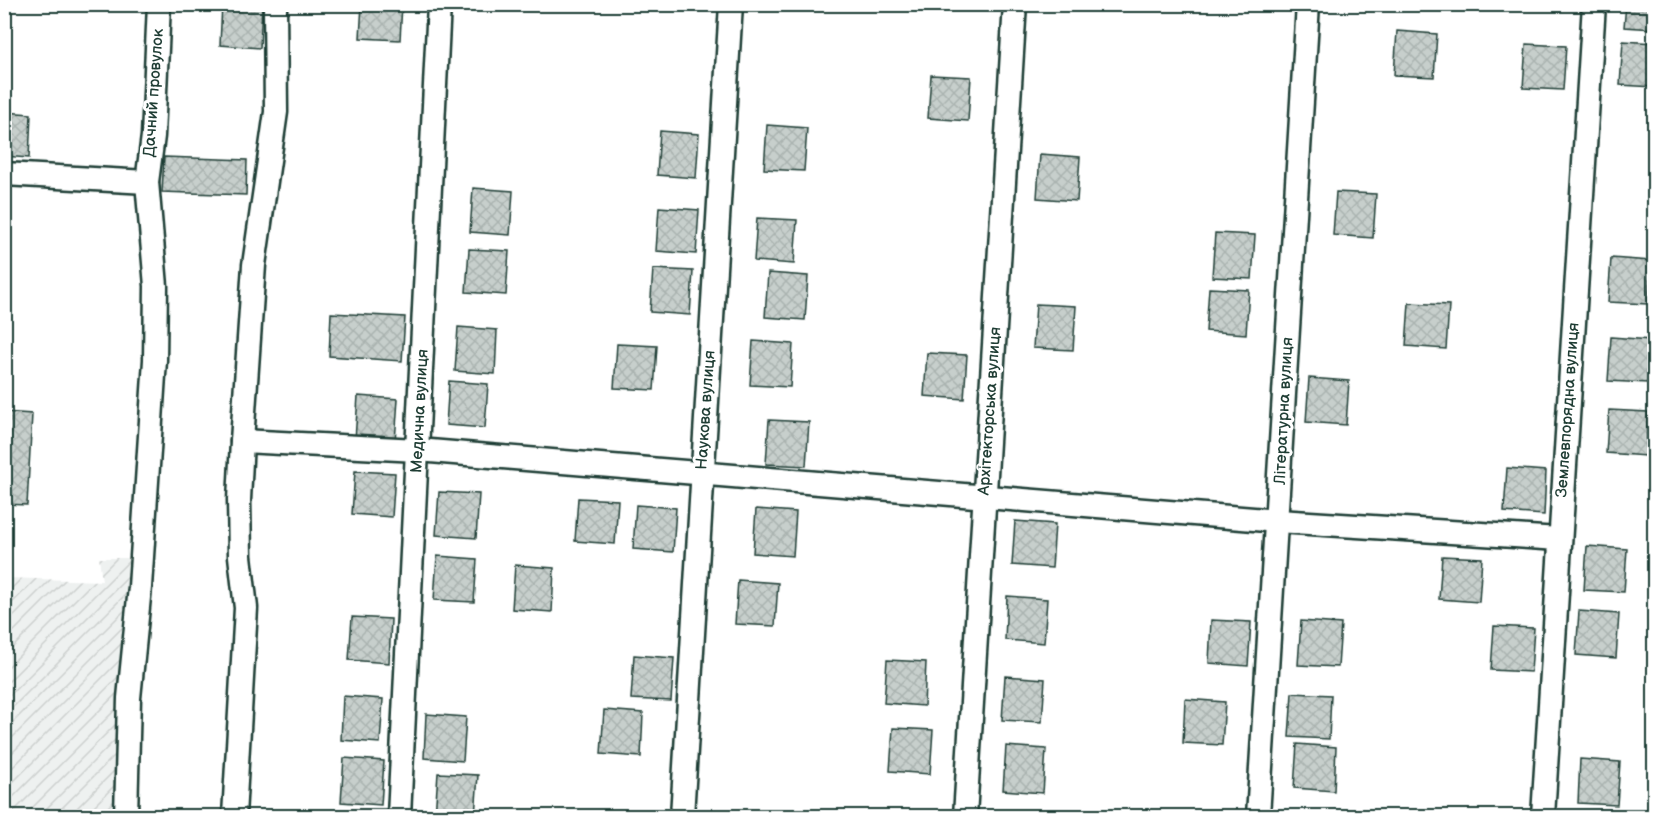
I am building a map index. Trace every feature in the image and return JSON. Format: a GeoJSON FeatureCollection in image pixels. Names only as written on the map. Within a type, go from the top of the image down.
{"type":"FeatureCollection","features":[{"type":"Feature","properties":{"kind":"street","name":"Дачний провулок"},"geometry":{"type":"LineString","coordinates":[[126,816],[129,698],[140,587],[155,360],[156,286],[147,182],[153,136],[159,4]]}},
{"type":"Feature","properties":{"kind":"street"},"geometry":{"type":"LineString","coordinates":[[234,816],[246,608],[240,545],[242,441],[254,265],[276,112],[275,4]]}},
{"type":"Feature","properties":{"kind":"street","name":"Медична вулиця"},"geometry":{"type":"LineString","coordinates":[[399,816],[439,4]]}},
{"type":"Feature","properties":{"kind":"street","name":"Наукова вулиця"},"geometry":{"type":"LineString","coordinates":[[682,816],[731,4]]}},
{"type":"Feature","properties":{"kind":"street","name":"Архітекторська вулиця"},"geometry":{"type":"LineString","coordinates":[[965,816],[1015,4]]}},
{"type":"Feature","properties":{"kind":"street","name":"Літературна вулиця"},"geometry":{"type":"LineString","coordinates":[[1258,816],[1278,522],[1308,4]]}},
{"type":"Feature","properties":{"kind":"street","name":"Землевпорядна вулиця"},"geometry":{"type":"LineString","coordinates":[[1543,816],[1594,4]]}},
{"type":"Feature","properties":{"kind":"street"},"geometry":{"type":"LineString","coordinates":[[4,174],[147,182]]}},
{"type":"Feature","properties":{"kind":"street"},"geometry":{"type":"LineString","coordinates":[[242,441],[418,450],[1278,522],[1559,539]]}},
{"type":"Feature","properties":{"kind":"shaded area"},"geometry":{"type":"Polygon","coordinates":[[[99,558],[130,558],[128,816],[5,816],[5,578],[102,581],[99,558]]]}},
{"type":"Feature","properties":{"kind":"building"},"geometry":{"type":"Polygon","coordinates":[[[222,4],[262,4],[260,48],[220,45],[222,4]]]}},
{"type":"Feature","properties":{"kind":"building"},"geometry":{"type":"Polygon","coordinates":[[[362,4],[402,4],[400,40],[360,38],[362,4]]]}},
{"type":"Feature","properties":{"kind":"building"},"geometry":{"type":"Polygon","coordinates":[[[1522,4],[1562,4],[1562,9],[1522,4]]]}},
{"type":"Feature","properties":{"kind":"building"},"geometry":{"type":"Polygon","coordinates":[[[1626,4],[1654,4],[1654,29],[1624,27],[1626,4]]]}},
{"type":"Feature","properties":{"kind":"building"},"geometry":{"type":"Polygon","coordinates":[[[1397,31],[1437,34],[1434,77],[1394,75],[1397,31]]]}},
{"type":"Feature","properties":{"kind":"building"},"geometry":{"type":"Polygon","coordinates":[[[1623,41],[1654,43],[1654,87],[1620,85],[1623,41]]]}},
{"type":"Feature","properties":{"kind":"building"},"geometry":{"type":"Polygon","coordinates":[[[1526,44],[1566,46],[1563,90],[1523,88],[1526,44]]]}},
{"type":"Feature","properties":{"kind":"building"},"geometry":{"type":"Polygon","coordinates":[[[931,75],[971,77],[968,121],[928,118],[931,75]]]}},
{"type":"Feature","properties":{"kind":"building"},"geometry":{"type":"Polygon","coordinates":[[[4,112],[31,114],[29,158],[4,156],[4,112]]]}},
{"type":"Feature","properties":{"kind":"building"},"geometry":{"type":"Polygon","coordinates":[[[767,125],[807,128],[804,171],[764,169],[767,125]]]}},
{"type":"Feature","properties":{"kind":"building"},"geometry":{"type":"Polygon","coordinates":[[[660,131],[699,134],[696,178],[657,175],[660,131]]]}},
{"type":"Feature","properties":{"kind":"building"},"geometry":{"type":"Polygon","coordinates":[[[1040,154],[1080,157],[1077,201],[1037,198],[1040,154]]]}},
{"type":"Feature","properties":{"kind":"building"},"geometry":{"type":"Polygon","coordinates":[[[164,157],[247,160],[246,195],[162,192],[164,157]]]}},
{"type":"Feature","properties":{"kind":"building"},"geometry":{"type":"Polygon","coordinates":[[[473,188],[513,191],[510,235],[470,232],[473,188]]]}},
{"type":"Feature","properties":{"kind":"building"},"geometry":{"type":"Polygon","coordinates":[[[1336,192],[1376,194],[1373,238],[1333,235],[1336,192]]]}},
{"type":"Feature","properties":{"kind":"building"},"geometry":{"type":"Polygon","coordinates":[[[659,207],[699,210],[696,254],[656,251],[659,207]]]}},
{"type":"Feature","properties":{"kind":"building"},"geometry":{"type":"Polygon","coordinates":[[[757,218],[797,220],[794,264],[754,261],[757,218]]]}},
{"type":"Feature","properties":{"kind":"building"},"geometry":{"type":"Polygon","coordinates":[[[1215,233],[1255,235],[1252,279],[1212,277],[1215,233]]]}},
{"type":"Feature","properties":{"kind":"building"},"geometry":{"type":"Polygon","coordinates":[[[469,249],[509,251],[506,295],[466,292],[469,249]]]}},
{"type":"Feature","properties":{"kind":"building"},"geometry":{"type":"Polygon","coordinates":[[[1611,258],[1651,261],[1648,304],[1608,302],[1611,258]]]}},
{"type":"Feature","properties":{"kind":"building"},"geometry":{"type":"Polygon","coordinates":[[[653,269],[693,271],[690,315],[650,312],[653,269]]]}},
{"type":"Feature","properties":{"kind":"building"},"geometry":{"type":"Polygon","coordinates":[[[768,273],[808,276],[805,320],[765,317],[768,273]]]}},
{"type":"Feature","properties":{"kind":"building"},"geometry":{"type":"Polygon","coordinates":[[[1209,288],[1249,290],[1246,334],[1206,331],[1209,288]]]}},
{"type":"Feature","properties":{"kind":"building"},"geometry":{"type":"Polygon","coordinates":[[[1409,303],[1449,305],[1446,349],[1406,346],[1409,303]]]}},
{"type":"Feature","properties":{"kind":"building"},"geometry":{"type":"Polygon","coordinates":[[[1036,304],[1076,306],[1073,350],[1033,348],[1036,304]]]}},
{"type":"Feature","properties":{"kind":"building"},"geometry":{"type":"Polygon","coordinates":[[[331,313],[405,317],[402,361],[329,356],[331,313]]]}},
{"type":"Feature","properties":{"kind":"building"},"geometry":{"type":"Polygon","coordinates":[[[458,327],[497,330],[495,374],[455,371],[458,327]]]}},
{"type":"Feature","properties":{"kind":"building"},"geometry":{"type":"Polygon","coordinates":[[[1611,337],[1651,340],[1648,383],[1608,381],[1611,337]]]}},
{"type":"Feature","properties":{"kind":"building"},"geometry":{"type":"Polygon","coordinates":[[[753,341],[793,344],[790,387],[750,385],[753,341]]]}},
{"type":"Feature","properties":{"kind":"building"},"geometry":{"type":"Polygon","coordinates":[[[617,344],[657,346],[654,390],[614,388],[617,344]]]}},
{"type":"Feature","properties":{"kind":"building"},"geometry":{"type":"Polygon","coordinates":[[[927,353],[967,355],[964,399],[924,396],[927,353]]]}},
{"type":"Feature","properties":{"kind":"building"},"geometry":{"type":"Polygon","coordinates":[[[1309,378],[1349,381],[1346,425],[1306,422],[1309,378]]]}},
{"type":"Feature","properties":{"kind":"building"},"geometry":{"type":"Polygon","coordinates":[[[449,381],[488,384],[485,428],[446,425],[449,381]]]}},
{"type":"Feature","properties":{"kind":"building"},"geometry":{"type":"Polygon","coordinates":[[[358,396],[398,399],[395,442],[355,440],[358,396]]]}},
{"type":"Feature","properties":{"kind":"building"},"geometry":{"type":"Polygon","coordinates":[[[1609,410],[1648,412],[1646,456],[1606,453],[1609,410]]]}},
{"type":"Feature","properties":{"kind":"building"},"geometry":{"type":"Polygon","coordinates":[[[4,412],[32,414],[27,505],[4,504],[4,412]]]}},
{"type":"Feature","properties":{"kind":"building"},"geometry":{"type":"Polygon","coordinates":[[[769,420],[809,422],[806,466],[766,464],[769,420]]]}},
{"type":"Feature","properties":{"kind":"building"},"geometry":{"type":"Polygon","coordinates":[[[1507,468],[1546,471],[1544,515],[1504,512],[1507,468]]]}},
{"type":"Feature","properties":{"kind":"building"},"geometry":{"type":"Polygon","coordinates":[[[355,471],[395,473],[392,517],[352,514],[355,471]]]}},
{"type":"Feature","properties":{"kind":"building"},"geometry":{"type":"Polygon","coordinates":[[[439,492],[479,494],[476,538],[436,535],[439,492]]]}},
{"type":"Feature","properties":{"kind":"building"},"geometry":{"type":"Polygon","coordinates":[[[578,498],[618,500],[615,544],[575,541],[578,498]]]}},
{"type":"Feature","properties":{"kind":"building"},"geometry":{"type":"Polygon","coordinates":[[[636,505],[676,508],[673,552],[633,549],[636,505]]]}},
{"type":"Feature","properties":{"kind":"building"},"geometry":{"type":"Polygon","coordinates":[[[756,509],[796,512],[793,556],[753,553],[756,509]]]}},
{"type":"Feature","properties":{"kind":"building"},"geometry":{"type":"Polygon","coordinates":[[[1015,521],[1055,524],[1052,568],[1012,565],[1015,521]]]}},
{"type":"Feature","properties":{"kind":"building"},"geometry":{"type":"Polygon","coordinates":[[[1587,546],[1627,549],[1624,592],[1584,590],[1587,546]]]}},
{"type":"Feature","properties":{"kind":"building"},"geometry":{"type":"Polygon","coordinates":[[[437,556],[477,559],[474,602],[434,600],[437,556]]]}},
{"type":"Feature","properties":{"kind":"building"},"geometry":{"type":"Polygon","coordinates":[[[1442,556],[1482,558],[1479,602],[1439,599],[1442,556]]]}},
{"type":"Feature","properties":{"kind":"building"},"geometry":{"type":"Polygon","coordinates":[[[515,565],[554,568],[552,612],[512,609],[515,565]]]}},
{"type":"Feature","properties":{"kind":"building"},"geometry":{"type":"Polygon","coordinates":[[[738,580],[778,583],[775,626],[735,624],[738,580]]]}},
{"type":"Feature","properties":{"kind":"building"},"geometry":{"type":"Polygon","coordinates":[[[1007,596],[1047,599],[1044,643],[1005,640],[1007,596]]]}},
{"type":"Feature","properties":{"kind":"building"},"geometry":{"type":"Polygon","coordinates":[[[1579,611],[1619,614],[1616,658],[1576,655],[1579,611]]]}},
{"type":"Feature","properties":{"kind":"building"},"geometry":{"type":"Polygon","coordinates":[[[352,617],[391,619],[389,663],[349,660],[352,617]]]}},
{"type":"Feature","properties":{"kind":"building"},"geometry":{"type":"Polygon","coordinates":[[[1211,620],[1251,622],[1248,666],[1209,663],[1211,620]]]}},
{"type":"Feature","properties":{"kind":"building"},"geometry":{"type":"Polygon","coordinates":[[[1301,621],[1341,624],[1338,667],[1298,665],[1301,621]]]}},
{"type":"Feature","properties":{"kind":"building"},"geometry":{"type":"Polygon","coordinates":[[[1494,626],[1534,628],[1531,672],[1491,670],[1494,626]]]}},
{"type":"Feature","properties":{"kind":"building"},"geometry":{"type":"Polygon","coordinates":[[[634,655],[674,658],[671,701],[631,699],[634,655]]]}},
{"type":"Feature","properties":{"kind":"building"},"geometry":{"type":"Polygon","coordinates":[[[887,660],[926,662],[924,706],[884,703],[887,660]]]}},
{"type":"Feature","properties":{"kind":"building"},"geometry":{"type":"Polygon","coordinates":[[[1005,676],[1045,679],[1042,722],[1002,720],[1005,676]]]}},
{"type":"Feature","properties":{"kind":"building"},"geometry":{"type":"Polygon","coordinates":[[[1292,693],[1331,695],[1329,739],[1289,737],[1292,693]]]}},
{"type":"Feature","properties":{"kind":"building"},"geometry":{"type":"Polygon","coordinates":[[[343,696],[383,699],[380,743],[341,740],[343,696]]]}},
{"type":"Feature","properties":{"kind":"building"},"geometry":{"type":"Polygon","coordinates":[[[1185,699],[1225,702],[1222,745],[1183,743],[1185,699]]]}},
{"type":"Feature","properties":{"kind":"building"},"geometry":{"type":"Polygon","coordinates":[[[604,710],[643,713],[641,757],[601,754],[604,710]]]}},
{"type":"Feature","properties":{"kind":"building"},"geometry":{"type":"Polygon","coordinates":[[[426,714],[466,717],[463,761],[424,758],[426,714]]]}},
{"type":"Feature","properties":{"kind":"building"},"geometry":{"type":"Polygon","coordinates":[[[893,728],[933,730],[930,774],[890,771],[893,728]]]}},
{"type":"Feature","properties":{"kind":"building"},"geometry":{"type":"Polygon","coordinates":[[[1297,744],[1336,747],[1334,791],[1294,788],[1297,744]]]}},
{"type":"Feature","properties":{"kind":"building"},"geometry":{"type":"Polygon","coordinates":[[[1006,746],[1046,749],[1043,793],[1003,790],[1006,746]]]}},
{"type":"Feature","properties":{"kind":"building"},"geometry":{"type":"Polygon","coordinates":[[[344,758],[384,761],[381,805],[341,802],[344,758]]]}},
{"type":"Feature","properties":{"kind":"building"},"geometry":{"type":"Polygon","coordinates":[[[1580,759],[1620,762],[1617,805],[1578,803],[1580,759]]]}},
{"type":"Feature","properties":{"kind":"building"},"geometry":{"type":"Polygon","coordinates":[[[438,773],[478,775],[475,816],[435,816],[438,773]]]}}]}
